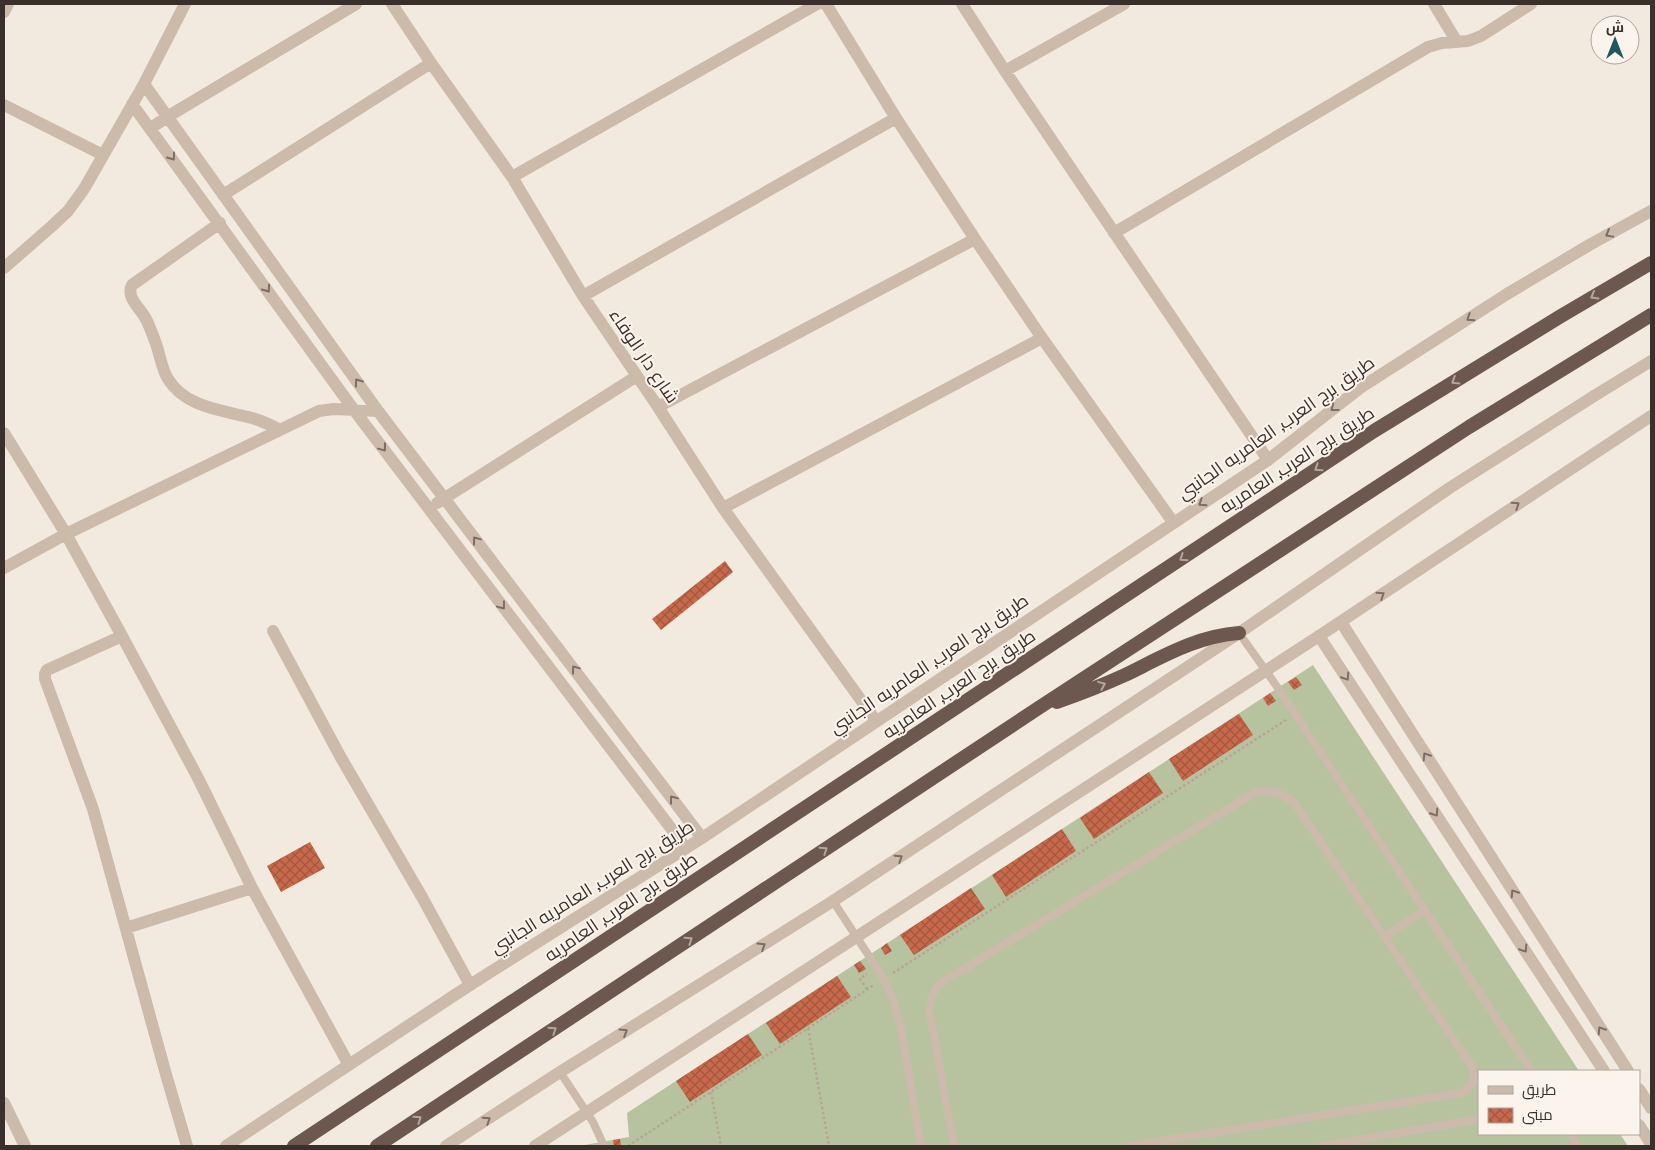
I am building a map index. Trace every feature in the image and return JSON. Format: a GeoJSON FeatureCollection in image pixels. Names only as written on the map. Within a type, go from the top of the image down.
{"type":"FeatureCollection","features":[{"type":"Feature","properties":{"kind":"highway","name":"طريق برج العرب, العامريه"},"geometry":{"type":"LineString","coordinates":[[294,1146],[1374,431],[1560,316],[1651,263]]}},
{"type":"Feature","properties":{"kind":"highway"},"geometry":{"type":"LineString","coordinates":[[377,1146],[1040,707],[1469,427],[1651,315]]}},
{"type":"Feature","properties":{"kind":"highway"},"geometry":{"type":"LineString","coordinates":[[1040,707],[1106,683],[1193,642],[1239,633]]}},
{"type":"Feature","properties":{"kind":"street"},"geometry":{"type":"LineString","coordinates":[[4,12],[8,4]]}},
{"type":"Feature","properties":{"kind":"street"},"geometry":{"type":"LineString","coordinates":[[4,268],[68,211],[84,189],[144,84],[185,4]]}},
{"type":"Feature","properties":{"kind":"street"},"geometry":{"type":"LineString","coordinates":[[151,128],[356,4]]}},
{"type":"Feature","properties":{"kind":"street","name":"شارع دار الوفاء"},"geometry":{"type":"LineString","coordinates":[[392,4],[431,63],[512,177],[583,296],[722,508],[876,721]]}},
{"type":"Feature","properties":{"kind":"street"},"geometry":{"type":"LineString","coordinates":[[512,177],[817,4]]}},
{"type":"Feature","properties":{"kind":"street"},"geometry":{"type":"LineString","coordinates":[[826,4],[896,118],[975,239],[1042,338],[1173,522]]}},
{"type":"Feature","properties":{"kind":"street"},"geometry":{"type":"LineString","coordinates":[[962,4],[1268,460]]}},
{"type":"Feature","properties":{"kind":"street"},"geometry":{"type":"LineString","coordinates":[[1005,70],[1124,4]]}},
{"type":"Feature","properties":{"kind":"street"},"geometry":{"type":"LineString","coordinates":[[1434,4],[1457,42]]}},
{"type":"Feature","properties":{"kind":"street"},"geometry":{"type":"LineString","coordinates":[[1114,233],[1428,47],[1468,41],[1481,36],[1531,4]]}},
{"type":"Feature","properties":{"kind":"street"},"geometry":{"type":"LineString","coordinates":[[223,195],[431,63]]}},
{"type":"Feature","properties":{"kind":"street"},"geometry":{"type":"LineString","coordinates":[[144,84],[378,411],[702,838]]}},
{"type":"Feature","properties":{"kind":"street"},"geometry":{"type":"LineString","coordinates":[[132,104],[354,410],[686,848]]}},
{"type":"Feature","properties":{"kind":"street"},"geometry":{"type":"LineString","coordinates":[[4,105],[102,155]]}},
{"type":"Feature","properties":{"kind":"street"},"geometry":{"type":"LineString","coordinates":[[583,296],[896,118]]}},
{"type":"Feature","properties":{"kind":"street","name":"طريق برج العرب, العامريه الجانبي"},"geometry":{"type":"LineString","coordinates":[[226,1146],[470,985],[702,838],[1268,460],[1360,388],[1506,294],[1651,211]]}},
{"type":"Feature","properties":{"kind":"street"},"geometry":{"type":"LineString","coordinates":[[220,223],[132,285],[130,295],[146,318],[162,368],[168,380],[176,389],[199,404],[211,409],[253,418],[280,430]]}},
{"type":"Feature","properties":{"kind":"street"},"geometry":{"type":"LineString","coordinates":[[658,408],[975,239]]}},
{"type":"Feature","properties":{"kind":"street"},"geometry":{"type":"LineString","coordinates":[[722,508],[1042,338]]}},
{"type":"Feature","properties":{"kind":"street"},"geometry":{"type":"LineString","coordinates":[[446,1146],[560,1072],[833,901],[1239,633],[1451,487],[1651,361]]}},
{"type":"Feature","properties":{"kind":"street"},"geometry":{"type":"LineString","coordinates":[[428,509],[637,376]]}},
{"type":"Feature","properties":{"kind":"street"},"geometry":{"type":"LineString","coordinates":[[4,568],[66,534],[319,411],[334,408],[378,411]]}},
{"type":"Feature","properties":{"kind":"street"},"geometry":{"type":"LineString","coordinates":[[536,1146],[1267,671],[1651,416]]}},
{"type":"Feature","properties":{"kind":"street"},"geometry":{"type":"LineString","coordinates":[[4,433],[66,534],[122,636],[198,778],[252,888],[349,1065]]}},
{"type":"Feature","properties":{"kind":"street"},"geometry":{"type":"LineString","coordinates":[[1341,622],[1627,1070]]}},
{"type":"Feature","properties":{"kind":"street"},"geometry":{"type":"LineString","coordinates":[[272,631],[340,756],[422,897],[470,985]]}},
{"type":"Feature","properties":{"kind":"street"},"geometry":{"type":"LineString","coordinates":[[122,636],[47,670],[45,679],[93,809],[186,1146]]}},
{"type":"Feature","properties":{"kind":"street"},"geometry":{"type":"LineString","coordinates":[[1319,636],[1603,1070]]}},
{"type":"Feature","properties":{"kind":"street"},"geometry":{"type":"LineString","coordinates":[[600,734],[615,722]]}},
{"type":"Feature","properties":{"kind":"street"},"geometry":{"type":"LineString","coordinates":[[126,928],[252,888]]}},
{"type":"Feature","properties":{"kind":"street"},"geometry":{"type":"LineString","coordinates":[[1640,1091],[1651,1108]]}},
{"type":"Feature","properties":{"kind":"street"},"geometry":{"type":"LineString","coordinates":[[4,1103],[25,1146]]}},
{"type":"Feature","properties":{"kind":"street"},"geometry":{"type":"LineString","coordinates":[[1640,1127],[1651,1144]]}},
{"type":"Feature","properties":{"kind":"lane"},"geometry":{"type":"LineString","coordinates":[[1239,633],[1296,714],[1529,1070]]}},
{"type":"Feature","properties":{"kind":"lane"},"geometry":{"type":"LineString","coordinates":[[954,1146],[930,1014],[930,1001],[936,988],[942,982],[1256,792],[1273,791],[1281,794],[1295,804],[1471,1065],[1474,1076],[1473,1082],[1461,1093],[1129,1146]]}},
{"type":"Feature","properties":{"kind":"lane"},"geometry":{"type":"LineString","coordinates":[[833,901],[884,979],[894,1002],[900,1022],[921,1146]]}},
{"type":"Feature","properties":{"kind":"lane"},"geometry":{"type":"LineString","coordinates":[[1384,936],[1425,910]]}},
{"type":"Feature","properties":{"kind":"lane"},"geometry":{"type":"LineString","coordinates":[[560,1072],[599,1133],[604,1146]]}},
{"type":"Feature","properties":{"kind":"lane"},"geometry":{"type":"LineString","coordinates":[[1322,1146],[1478,1119]]}},
{"type":"Feature","properties":{"kind":"lane"},"geometry":{"type":"LineString","coordinates":[[1571,1135],[1577,1146]]}},
{"type":"Feature","properties":{"kind":"path"},"geometry":{"type":"LineString","coordinates":[[628,1146],[1296,714]]}},
{"type":"Feature","properties":{"kind":"path"},"geometry":{"type":"LineString","coordinates":[[867,990],[860,979],[876,967]]}},
{"type":"Feature","properties":{"kind":"path"},"geometry":{"type":"LineString","coordinates":[[808,1028],[829,1146]]}},
{"type":"Feature","properties":{"kind":"path"},"geometry":{"type":"LineString","coordinates":[[710,1092],[721,1146]]}},
{"type":"Feature","properties":{"kind":"green space"},"geometry":{"type":"Polygon","coordinates":[[[1313,665],[1578,1070],[1478,1070],[1478,1135],[1621,1135],[1628,1146],[579,1146],[629,1137],[627,1113],[1313,665]]]}},
{"type":"Feature","properties":{"kind":"building"},"geometry":{"type":"Polygon","coordinates":[[[725,561],[733,572],[661,630],[652,619],[725,561]]]}},
{"type":"Feature","properties":{"kind":"building"},"geometry":{"type":"Polygon","coordinates":[[[1296,677],[1302,685],[1294,690],[1288,682],[1296,677]]]}},
{"type":"Feature","properties":{"kind":"building"},"geometry":{"type":"Polygon","coordinates":[[[1270,693],[1276,701],[1268,706],[1263,698],[1270,693]]]}},
{"type":"Feature","properties":{"kind":"building"},"geometry":{"type":"Polygon","coordinates":[[[1239,714],[1253,735],[1183,781],[1169,759],[1239,714]]]}},
{"type":"Feature","properties":{"kind":"building"},"geometry":{"type":"Polygon","coordinates":[[[1149,772],[1163,793],[1094,839],[1080,818],[1149,772]]]}},
{"type":"Feature","properties":{"kind":"building"},"geometry":{"type":"Polygon","coordinates":[[[1062,829],[1076,851],[1006,897],[992,875],[1062,829]]]}},
{"type":"Feature","properties":{"kind":"building"},"geometry":{"type":"Polygon","coordinates":[[[310,842],[325,868],[281,892],[267,866],[310,842]]]}},
{"type":"Feature","properties":{"kind":"building"},"geometry":{"type":"Polygon","coordinates":[[[971,888],[985,909],[914,955],[900,935],[971,888]]]}},
{"type":"Feature","properties":{"kind":"building"},"geometry":{"type":"Polygon","coordinates":[[[887,943],[892,951],[885,955],[881,948],[887,943]]]}},
{"type":"Feature","properties":{"kind":"building"},"geometry":{"type":"Polygon","coordinates":[[[860,961],[866,969],[859,973],[854,965],[860,961]]]}},
{"type":"Feature","properties":{"kind":"building"},"geometry":{"type":"Polygon","coordinates":[[[837,976],[851,997],[780,1044],[766,1023],[837,976]]]}},
{"type":"Feature","properties":{"kind":"building"},"geometry":{"type":"Polygon","coordinates":[[[748,1034],[762,1055],[690,1102],[676,1081],[748,1034]]]}},
{"type":"Feature","properties":{"kind":"building"},"geometry":{"type":"Polygon","coordinates":[[[620,1139],[621,1146],[614,1146],[613,1140],[620,1139]]]}}]}
